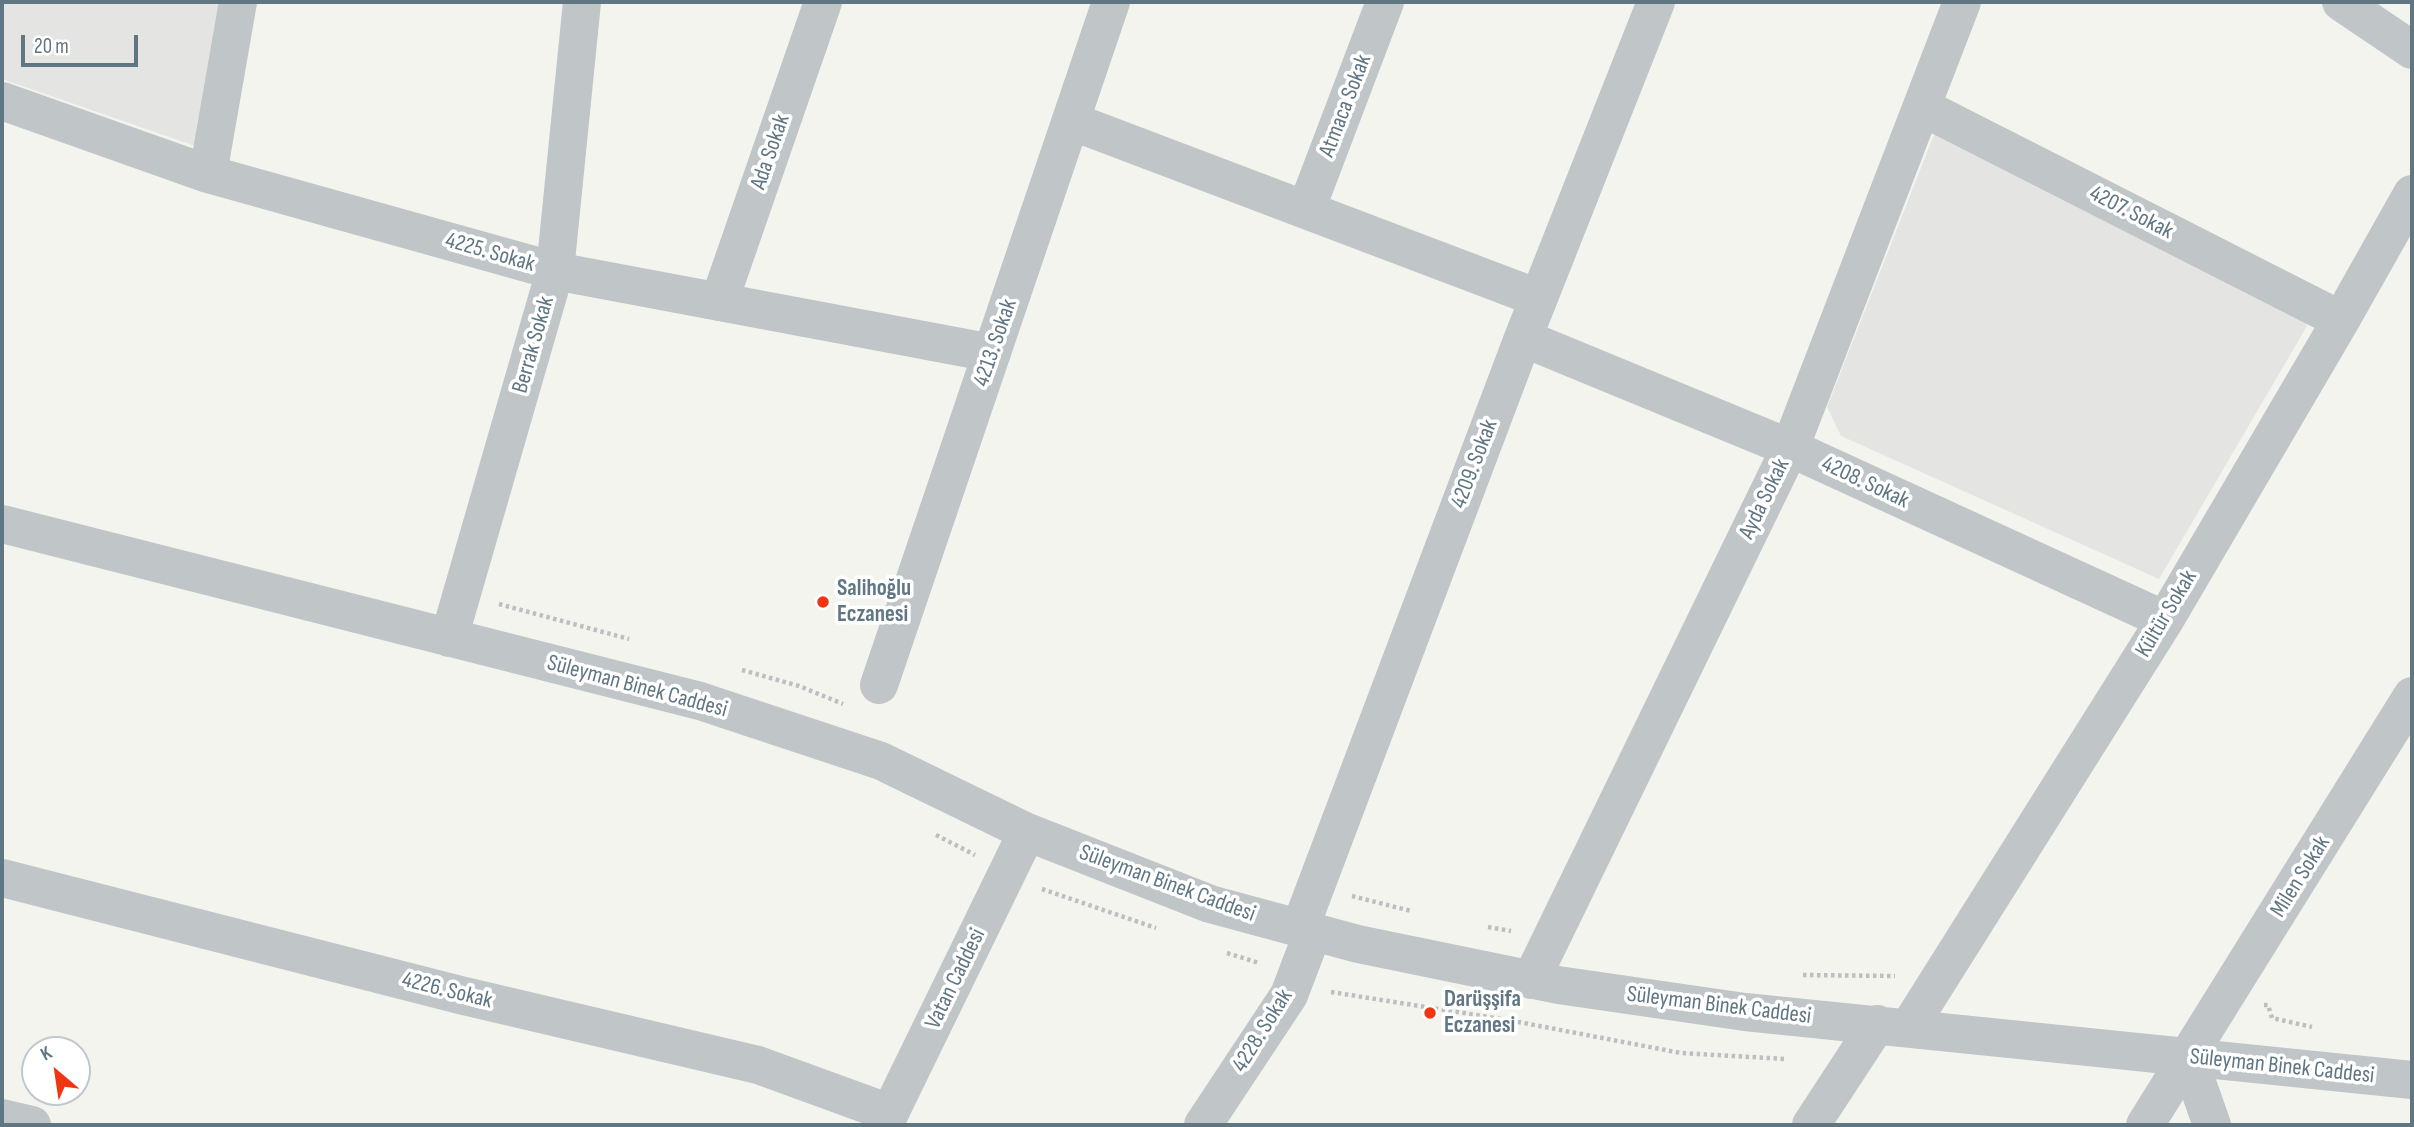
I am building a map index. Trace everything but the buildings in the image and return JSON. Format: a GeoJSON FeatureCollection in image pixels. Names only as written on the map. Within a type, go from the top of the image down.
{"type":"FeatureCollection","features":[{"type":"Feature","properties":{"kind":"street"},"geometry":{"type":"LineString","coordinates":[[208,174],[238,2]]}},
{"type":"Feature","properties":{"kind":"street","name":"Berrak Sokak"},"geometry":{"type":"LineString","coordinates":[[449,638],[555,271],[582,2]]}},
{"type":"Feature","properties":{"kind":"street","name":"Ada Sokak"},"geometry":{"type":"LineString","coordinates":[[719,302],[823,2]]}},
{"type":"Feature","properties":{"kind":"street","name":"4213. Sokak"},"geometry":{"type":"LineString","coordinates":[[880,685],[1111,2]]}},
{"type":"Feature","properties":{"kind":"street","name":"Atmaca Sokak"},"geometry":{"type":"LineString","coordinates":[[1306,210],[1385,2]]}},
{"type":"Feature","properties":{"kind":"street","name":"4209. Sokak"},"geometry":{"type":"LineString","coordinates":[[1307,930],[1538,298],[1656,2]]}},
{"type":"Feature","properties":{"kind":"street","name":"Ayda Sokak"},"geometry":{"type":"LineString","coordinates":[[1531,979],[1790,448],[1962,2]]}},
{"type":"Feature","properties":{"kind":"street"},"geometry":{"type":"LineString","coordinates":[[2355,5],[2412,50]]}},
{"type":"Feature","properties":{"kind":"street","name":"4225. Sokak"},"geometry":{"type":"LineString","coordinates":[[2,101],[208,174],[555,271],[992,353]]}},
{"type":"Feature","properties":{"kind":"street","name":"4207. Sokak"},"geometry":{"type":"LineString","coordinates":[[1922,107],[2341,320]]}},
{"type":"Feature","properties":{"kind":"street"},"geometry":{"type":"LineString","coordinates":[[1071,121],[1538,298]]}},
{"type":"Feature","properties":{"kind":"street","name":"Kültür Sokak"},"geometry":{"type":"LineString","coordinates":[[1811,1125],[1836,1086],[1893,1026],[2165,620],[2412,194]]}},
{"type":"Feature","properties":{"kind":"street","name":"4208. Sokak"},"geometry":{"type":"LineString","coordinates":[[1523,338],[1790,448],[2165,620]]}},
{"type":"Feature","properties":{"kind":"street","name":"Süleyman Binek Caddesi"},"geometry":{"type":"LineString","coordinates":[[2,524],[700,701],[881,761],[1027,832],[1210,904],[1358,944],[1531,979],[1745,1012],[2412,1080]]}},
{"type":"Feature","properties":{"kind":"street","name":"Milen Sokak"},"geometry":{"type":"LineString","coordinates":[[2145,1125],[2224,1001],[2398,745],[2412,696]]}},
{"type":"Feature","properties":{"kind":"street","name":"Vatan Caddesi"},"geometry":{"type":"LineString","coordinates":[[887,1119],[1027,832]]}},
{"type":"Feature","properties":{"kind":"street","name":"4226. Sokak"},"geometry":{"type":"LineString","coordinates":[[2,878],[473,998],[758,1065],[887,1119]]}},
{"type":"Feature","properties":{"kind":"street","name":"4228. Sokak"},"geometry":{"type":"LineString","coordinates":[[1203,1125],[1289,995],[1307,930]]}},
{"type":"Feature","properties":{"kind":"street"},"geometry":{"type":"LineString","coordinates":[[2188,1057],[2212,1125]]}},
{"type":"Feature","properties":{"kind":"street"},"geometry":{"type":"LineString","coordinates":[[2,1118],[33,1125]]}},
{"type":"Feature","properties":{"kind":"path"},"geometry":{"type":"LineString","coordinates":[[927,831],[974,854]]}},
{"type":"Feature","properties":{"kind":"path"},"geometry":{"type":"LineString","coordinates":[[1355,897],[1418,913]]}},
{"type":"Feature","properties":{"kind":"path"},"geometry":{"type":"LineString","coordinates":[[1479,926],[1515,932]]}},
{"type":"Feature","properties":{"kind":"path"},"geometry":{"type":"LineString","coordinates":[[1798,975],[1895,976]]}},
{"type":"Feature","properties":{"kind":"path"},"geometry":{"type":"LineString","coordinates":[[1331,992],[1508,1020],[1681,1053],[1805,1060],[1836,1086]]}},
{"type":"Feature","properties":{"kind":"path"},"geometry":{"type":"LineString","coordinates":[[2268,1005],[2272,1018],[2324,1029]]}},
{"type":"Feature","properties":{"kind":"shaded area"},"geometry":{"type":"Polygon","coordinates":[[[2,2],[222,2],[198,147],[2,79],[2,2]]]}},
{"type":"Feature","properties":{"kind":"shaded area"},"geometry":{"type":"Polygon","coordinates":[[[1935,132],[2301,311],[2307,326],[2159,579],[1841,436],[1827,407],[1935,132]]]}},
{"type":"Feature","properties":{"kind":"place","name":"Salihoğlu Eczanesi"},"geometry":{"type":"Point","coordinates":[823,602]}},
{"type":"Feature","properties":{"kind":"place","name":"Darüşşifa Eczanesi"},"geometry":{"type":"Point","coordinates":[1430,1013]}}]}
